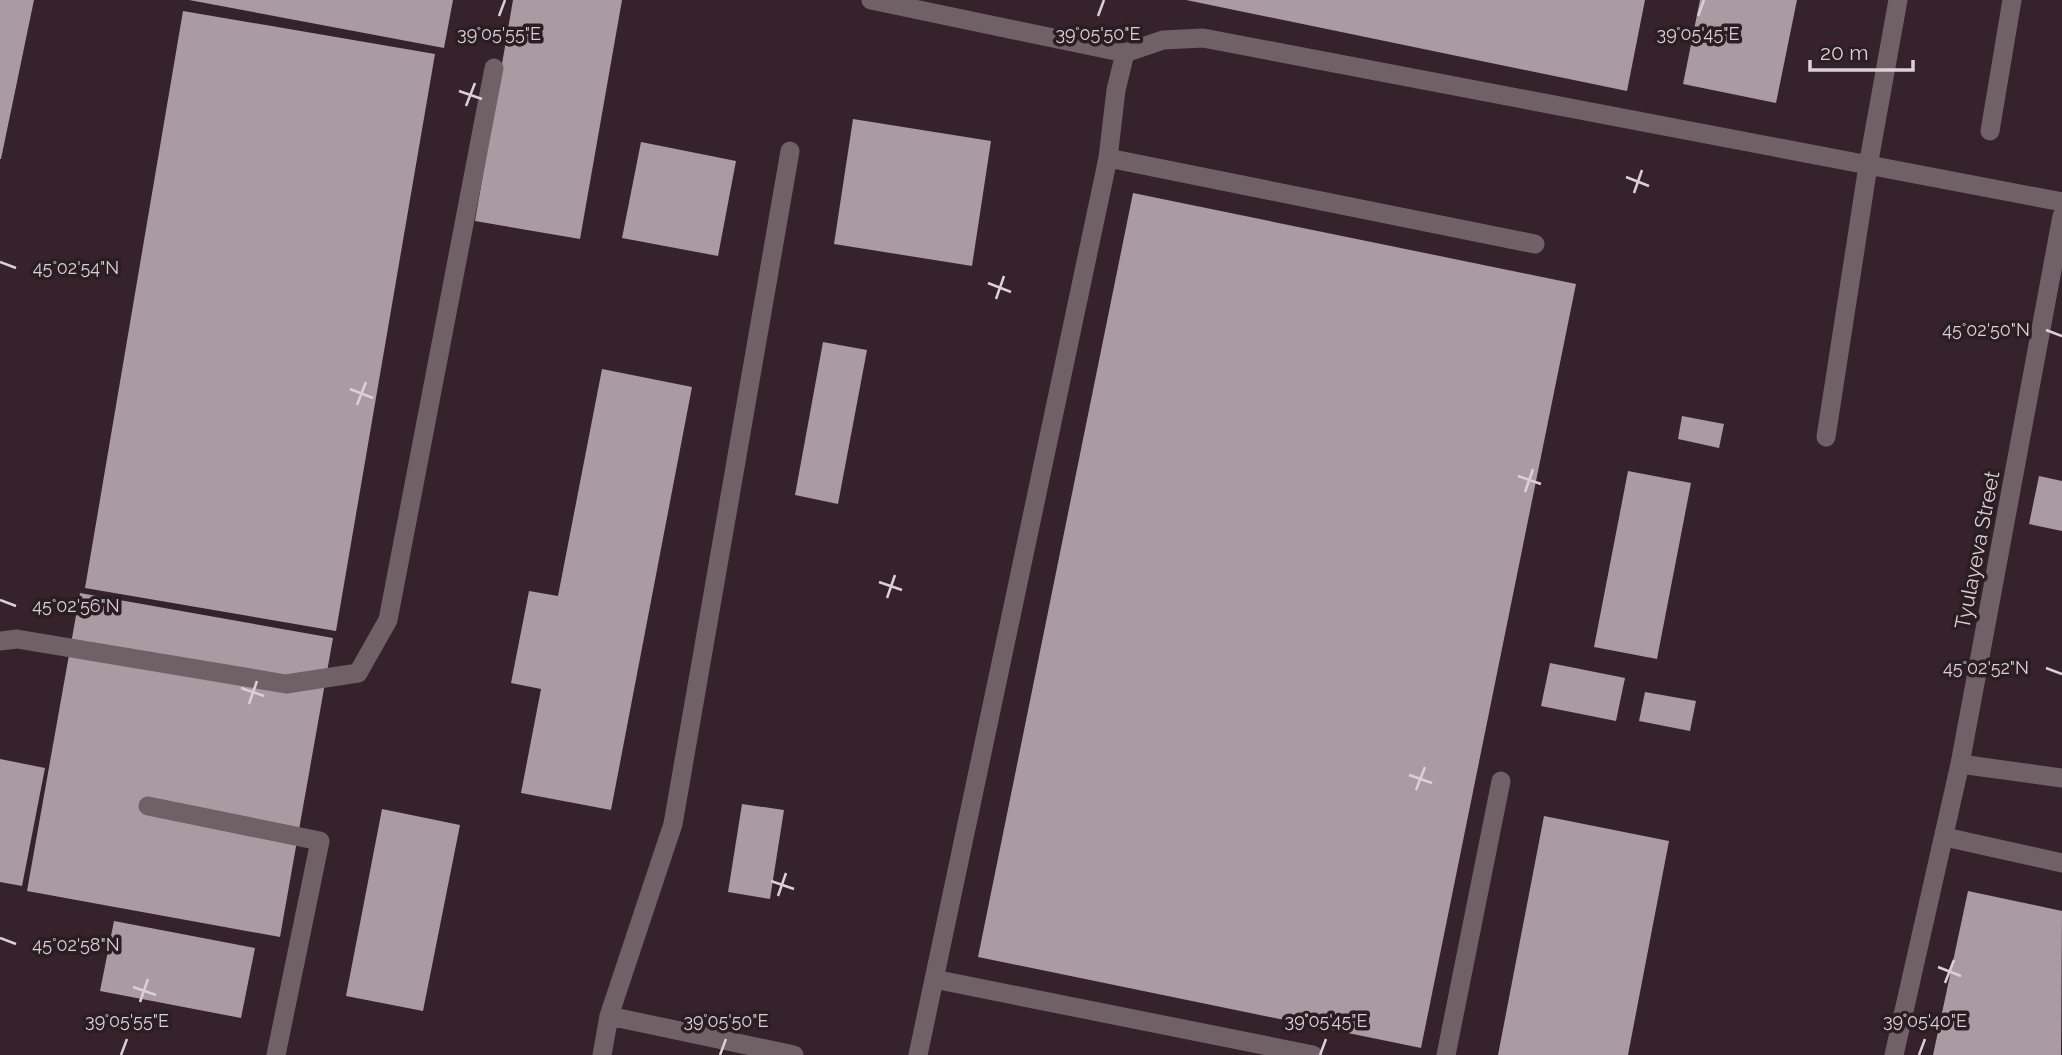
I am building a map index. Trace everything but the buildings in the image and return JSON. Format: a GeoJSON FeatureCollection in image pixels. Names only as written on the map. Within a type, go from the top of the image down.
{"type":"FeatureCollection","features":[{"type":"Feature","properties":{"kind":"street"},"geometry":{"type":"LineString","coordinates":[[871,0],[946,8],[1125,53],[1163,40],[1203,38],[2062,202]]}},
{"type":"Feature","properties":{"kind":"street"},"geometry":{"type":"LineString","coordinates":[[1826,438],[1868,166],[1898,0]]}},
{"type":"Feature","properties":{"kind":"street"},"geometry":{"type":"LineString","coordinates":[[1990,131],[2012,0]]}},
{"type":"Feature","properties":{"kind":"street"},"geometry":{"type":"LineString","coordinates":[[918,1055],[1108,158],[1116,90],[1125,53]]}},
{"type":"Feature","properties":{"kind":"street"},"geometry":{"type":"LineString","coordinates":[[0,640],[17,639],[286,684],[358,673],[388,620],[494,68]]}},
{"type":"Feature","properties":{"kind":"street"},"geometry":{"type":"LineString","coordinates":[[602,1055],[609,1016],[673,824],[790,151]]}},
{"type":"Feature","properties":{"kind":"street"},"geometry":{"type":"LineString","coordinates":[[1108,158],[1535,244]]}},
{"type":"Feature","properties":{"kind":"street","name":"Tyulayeva Street"},"geometry":{"type":"LineString","coordinates":[[1894,1055],[1960,764],[2062,216]]}},
{"type":"Feature","properties":{"kind":"street"},"geometry":{"type":"LineString","coordinates":[[1960,764],[2062,778]]}},
{"type":"Feature","properties":{"kind":"street"},"geometry":{"type":"LineString","coordinates":[[1446,1055],[1501,781]]}},
{"type":"Feature","properties":{"kind":"street"},"geometry":{"type":"LineString","coordinates":[[148,806],[320,841],[276,1055]]}},
{"type":"Feature","properties":{"kind":"street"},"geometry":{"type":"LineString","coordinates":[[1945,837],[2062,863]]}},
{"type":"Feature","properties":{"kind":"street"},"geometry":{"type":"LineString","coordinates":[[934,979],[1313,1055]]}},
{"type":"Feature","properties":{"kind":"street"},"geometry":{"type":"LineString","coordinates":[[609,1016],[794,1055]]}},
{"type":"Feature","properties":{"kind":"shaded area"},"geometry":{"type":"Polygon","coordinates":[[[0,0],[2062,0],[2062,1055],[0,1055],[0,0]]]}}]}
